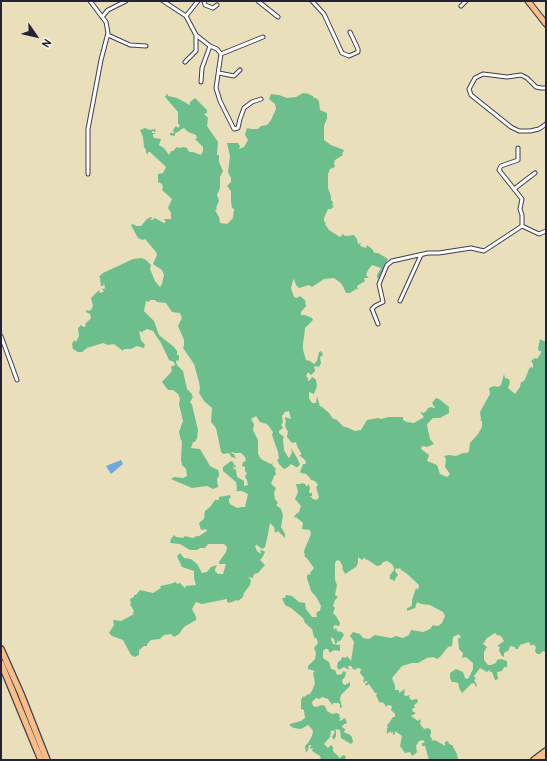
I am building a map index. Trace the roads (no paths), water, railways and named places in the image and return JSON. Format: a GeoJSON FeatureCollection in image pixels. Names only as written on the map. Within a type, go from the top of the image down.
{"type":"FeatureCollection","features":[{"type":"Feature","properties":{"kind":"highway"},"geometry":{"type":"LineString","coordinates":[[1,649],[21,694],[47,760]]}},
{"type":"Feature","properties":{"kind":"highway"},"geometry":{"type":"LineString","coordinates":[[1,662],[41,760]]}},
{"type":"Feature","properties":{"kind":"highway"},"geometry":{"type":"LineString","coordinates":[[534,760],[546,751]]}},
{"type":"Feature","properties":{"kind":"main road"},"geometry":{"type":"LineString","coordinates":[[528,1],[546,24]]}},
{"type":"Feature","properties":{"kind":"street"},"geometry":{"type":"LineString","coordinates":[[88,174],[88,129],[101,60],[108,36],[106,22],[90,1]]}},
{"type":"Feature","properties":{"kind":"street"},"geometry":{"type":"LineString","coordinates":[[102,17],[108,10],[126,1]]}},
{"type":"Feature","properties":{"kind":"street"},"geometry":{"type":"LineString","coordinates":[[163,1],[186,16],[196,35],[221,54]]}},
{"type":"Feature","properties":{"kind":"street"},"geometry":{"type":"LineString","coordinates":[[186,16],[198,1]]}},
{"type":"Feature","properties":{"kind":"street"},"geometry":{"type":"LineString","coordinates":[[204,1],[205,6],[213,8],[217,5]]}},
{"type":"Feature","properties":{"kind":"street"},"geometry":{"type":"LineString","coordinates":[[258,1],[278,17]]}},
{"type":"Feature","properties":{"kind":"street"},"geometry":{"type":"LineString","coordinates":[[312,1],[324,14],[342,53],[349,56],[358,52],[350,32]]}},
{"type":"Feature","properties":{"kind":"street"},"geometry":{"type":"LineString","coordinates":[[461,6],[466,1]]}},
{"type":"Feature","properties":{"kind":"street"},"geometry":{"type":"LineString","coordinates":[[185,62],[196,51],[196,35]]}},
{"type":"Feature","properties":{"kind":"street"},"geometry":{"type":"LineString","coordinates":[[108,36],[130,46],[146,46]]}},
{"type":"Feature","properties":{"kind":"street"},"geometry":{"type":"LineString","coordinates":[[221,54],[263,38]]}},
{"type":"Feature","properties":{"kind":"street"},"geometry":{"type":"LineString","coordinates":[[201,82],[202,68],[210,46]]}},
{"type":"Feature","properties":{"kind":"street"},"geometry":{"type":"LineString","coordinates":[[221,54],[216,88],[220,101],[234,128],[238,128],[244,108],[252,102],[261,99]]}},
{"type":"Feature","properties":{"kind":"street"},"geometry":{"type":"LineString","coordinates":[[219,72],[234,76],[240,70]]}},
{"type":"Feature","properties":{"kind":"street"},"geometry":{"type":"LineString","coordinates":[[546,88],[536,87],[521,75],[507,77],[483,74],[475,78],[469,89],[471,95],[511,127],[519,131],[539,129],[546,124]]}},
{"type":"Feature","properties":{"kind":"street"},"geometry":{"type":"LineString","coordinates":[[518,148],[518,160],[501,166],[499,170],[522,199],[520,209],[522,214],[522,226]]}},
{"type":"Feature","properties":{"kind":"street"},"geometry":{"type":"LineString","coordinates":[[514,189],[536,173]]}},
{"type":"Feature","properties":{"kind":"street"},"geometry":{"type":"LineString","coordinates":[[522,226],[539,234],[546,231]]}},
{"type":"Feature","properties":{"kind":"street"},"geometry":{"type":"LineString","coordinates":[[378,324],[372,309],[383,302],[379,284],[387,265],[392,261],[428,253],[439,253],[471,248],[484,251],[522,226]]}},
{"type":"Feature","properties":{"kind":"street"},"geometry":{"type":"LineString","coordinates":[[400,301],[421,255]]}},
{"type":"Feature","properties":{"kind":"street"},"geometry":{"type":"LineString","coordinates":[[1,336],[17,380]]}},
{"type":"Feature","properties":{"kind":"water"},"geometry":{"type":"Polygon","coordinates":[[[121,460],[123,464],[111,474],[106,466],[121,460]]]}}]}
